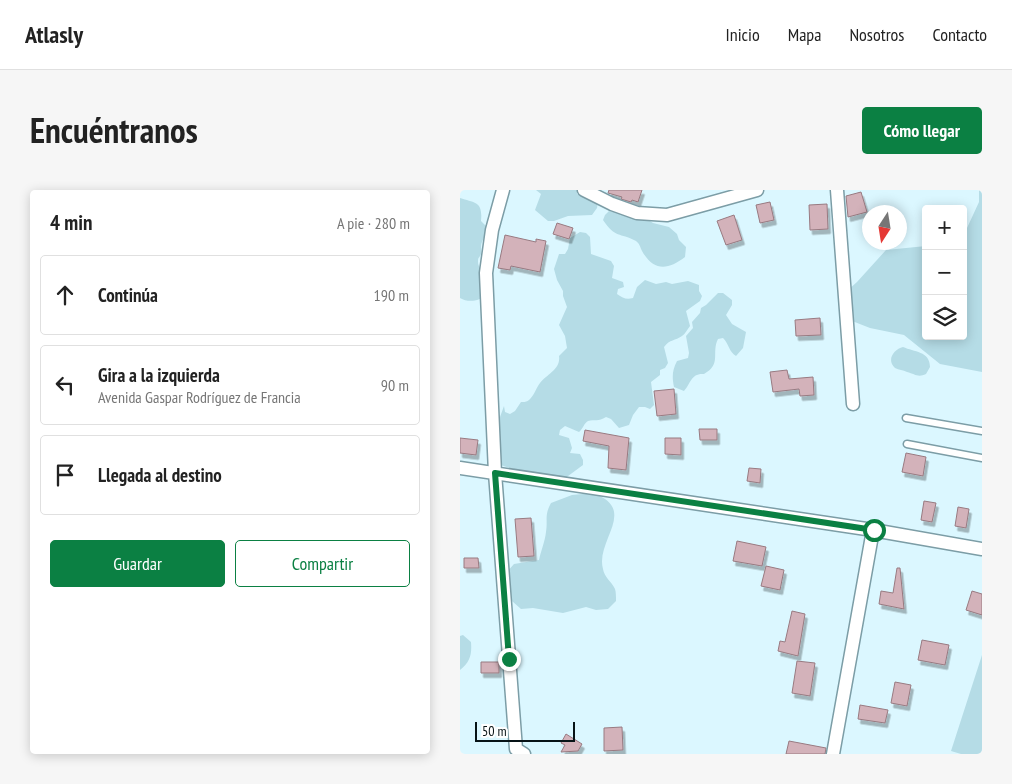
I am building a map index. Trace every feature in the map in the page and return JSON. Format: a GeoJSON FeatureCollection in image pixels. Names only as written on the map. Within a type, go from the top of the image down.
{"type":"FeatureCollection","features":[{"type":"Feature","properties":{"kind":"street"},"geometry":{"type":"LineString","coordinates":[[503,190],[492,230],[486,273],[495,473],[516,749],[524,754]]}},
{"type":"Feature","properties":{"kind":"street"},"geometry":{"type":"LineString","coordinates":[[584,190],[612,204],[637,213],[667,216],[757,190]]}},
{"type":"Feature","properties":{"kind":"street"},"geometry":{"type":"LineString","coordinates":[[837,190],[853,404]]}},
{"type":"Feature","properties":{"kind":"street"},"geometry":{"type":"LineString","coordinates":[[460,468],[874,530],[982,549]]}},
{"type":"Feature","properties":{"kind":"street"},"geometry":{"type":"LineString","coordinates":[[833,754],[874,530]]}},
{"type":"Feature","properties":{"kind":"lane"},"geometry":{"type":"LineString","coordinates":[[906,418],[982,431]]}},
{"type":"Feature","properties":{"kind":"lane"},"geometry":{"type":"LineString","coordinates":[[907,444],[982,458]]}},
{"type":"Feature","properties":{"kind":"shaded area"},"geometry":{"type":"Polygon","coordinates":[[[536,190],[578,190],[577,194],[598,202],[597,208],[592,215],[568,216],[548,221],[535,210],[541,194],[536,190]]]}},
{"type":"Feature","properties":{"kind":"shaded area"},"geometry":{"type":"Polygon","coordinates":[[[979,190],[982,190],[982,372],[940,364],[904,335],[870,328],[847,319],[839,298],[857,282],[886,250],[907,250],[907,248],[922,246],[922,340],[967,340],[967,228],[979,202],[979,190]]]}},
{"type":"Feature","properties":{"kind":"shaded area"},"geometry":{"type":"Polygon","coordinates":[[[460,198],[474,202],[479,206],[481,221],[488,228],[481,244],[478,262],[480,267],[493,278],[494,284],[489,293],[479,300],[472,301],[460,298],[460,198]]]}},
{"type":"Feature","properties":{"kind":"shaded area"},"geometry":{"type":"Polygon","coordinates":[[[609,211],[644,217],[653,223],[669,227],[677,234],[679,240],[686,247],[685,257],[673,264],[662,267],[651,263],[636,241],[615,233],[607,226],[603,220],[609,211]]]}},
{"type":"Feature","properties":{"kind":"shaded area"},"geometry":{"type":"Polygon","coordinates":[[[580,232],[586,233],[590,237],[591,254],[611,261],[614,266],[612,278],[623,282],[624,287],[618,289],[617,294],[623,298],[633,298],[637,287],[645,280],[656,284],[688,281],[699,285],[699,291],[702,296],[700,301],[686,311],[690,326],[686,332],[664,347],[668,363],[665,368],[660,370],[660,375],[651,382],[654,405],[650,409],[639,407],[629,425],[619,428],[611,419],[606,417],[588,421],[579,432],[565,426],[560,430],[559,435],[569,438],[572,448],[570,453],[580,454],[583,460],[583,465],[564,479],[521,472],[500,464],[495,422],[500,417],[504,406],[505,412],[510,414],[515,411],[521,402],[526,402],[531,398],[540,383],[556,368],[559,356],[567,348],[565,336],[559,325],[567,307],[554,269],[559,254],[565,254],[568,249],[570,238],[580,232]]]}},
{"type":"Feature","properties":{"kind":"shaded area"},"geometry":{"type":"Polygon","coordinates":[[[718,293],[723,293],[732,300],[732,305],[726,315],[732,324],[746,332],[743,348],[736,356],[723,338],[718,339],[713,366],[704,374],[696,375],[684,391],[674,387],[673,374],[677,361],[688,358],[686,336],[693,328],[692,322],[700,313],[701,308],[718,293]]]}},
{"type":"Feature","properties":{"kind":"shaded area"},"geometry":{"type":"Polygon","coordinates":[[[903,347],[921,353],[927,358],[930,367],[926,374],[916,375],[895,368],[892,365],[892,355],[903,347]]]}},
{"type":"Feature","properties":{"kind":"shaded area"},"geometry":{"type":"Polygon","coordinates":[[[593,493],[606,500],[613,508],[614,517],[602,558],[606,577],[615,589],[616,601],[608,609],[596,610],[586,607],[563,613],[533,608],[521,609],[504,594],[507,572],[514,564],[539,560],[547,528],[547,514],[551,503],[572,495],[593,493]]]}},
{"type":"Feature","properties":{"kind":"shaded area"},"geometry":{"type":"Polygon","coordinates":[[[463,635],[471,642],[471,651],[470,658],[460,670],[460,636],[463,635]]]}},
{"type":"Feature","properties":{"kind":"shaded area"},"geometry":{"type":"Polygon","coordinates":[[[982,655],[982,754],[961,754],[951,751],[982,655]]]}},
{"type":"Feature","properties":{"kind":"building"},"geometry":{"type":"Polygon","coordinates":[[[609,190],[642,190],[638,202],[632,200],[631,202],[608,193],[609,190]]]}},
{"type":"Feature","properties":{"kind":"building"},"geometry":{"type":"Polygon","coordinates":[[[861,192],[865,205],[862,205],[862,213],[848,217],[846,196],[861,192]]]}},
{"type":"Feature","properties":{"kind":"building"},"geometry":{"type":"Polygon","coordinates":[[[770,202],[774,220],[760,223],[756,205],[770,202]]]}},
{"type":"Feature","properties":{"kind":"building"},"geometry":{"type":"Polygon","coordinates":[[[827,204],[828,229],[810,230],[809,205],[827,204]]]}},
{"type":"Feature","properties":{"kind":"building"},"geometry":{"type":"Polygon","coordinates":[[[734,215],[742,240],[726,245],[717,221],[734,215]]]}},
{"type":"Feature","properties":{"kind":"building"},"geometry":{"type":"Polygon","coordinates":[[[557,223],[573,228],[569,239],[553,234],[557,223]]]}},
{"type":"Feature","properties":{"kind":"building"},"geometry":{"type":"Polygon","coordinates":[[[505,235],[536,242],[536,239],[546,241],[540,272],[511,266],[510,270],[498,268],[505,235]]]}},
{"type":"Feature","properties":{"kind":"building"},"geometry":{"type":"Polygon","coordinates":[[[820,318],[821,335],[796,336],[795,320],[820,318]]]}},
{"type":"Feature","properties":{"kind":"building"},"geometry":{"type":"Polygon","coordinates":[[[787,370],[789,379],[813,377],[814,395],[800,396],[799,389],[773,392],[770,372],[787,370]]]}},
{"type":"Feature","properties":{"kind":"building"},"geometry":{"type":"Polygon","coordinates":[[[674,389],[676,414],[657,416],[654,391],[674,389]]]}},
{"type":"Feature","properties":{"kind":"building"},"geometry":{"type":"Polygon","coordinates":[[[699,429],[717,429],[717,440],[700,440],[699,429]]]}},
{"type":"Feature","properties":{"kind":"building"},"geometry":{"type":"Polygon","coordinates":[[[585,430],[629,438],[626,470],[608,468],[609,446],[583,441],[585,430]]]}},
{"type":"Feature","properties":{"kind":"building"},"geometry":{"type":"Polygon","coordinates":[[[460,438],[478,440],[476,455],[460,453],[460,438]]]}},
{"type":"Feature","properties":{"kind":"building"},"geometry":{"type":"Polygon","coordinates":[[[665,438],[681,438],[681,455],[665,454],[665,438]]]}},
{"type":"Feature","properties":{"kind":"building"},"geometry":{"type":"Polygon","coordinates":[[[906,453],[926,457],[923,476],[902,472],[906,453]]]}},
{"type":"Feature","properties":{"kind":"building"},"geometry":{"type":"Polygon","coordinates":[[[749,468],[761,469],[760,483],[747,481],[749,468]]]}},
{"type":"Feature","properties":{"kind":"building"},"geometry":{"type":"Polygon","coordinates":[[[924,501],[936,503],[932,522],[921,520],[924,501]]]}},
{"type":"Feature","properties":{"kind":"building"},"geometry":{"type":"Polygon","coordinates":[[[958,507],[969,509],[966,528],[955,526],[958,507]]]}},
{"type":"Feature","properties":{"kind":"building"},"geometry":{"type":"Polygon","coordinates":[[[531,518],[534,556],[518,557],[515,519],[531,518]]]}},
{"type":"Feature","properties":{"kind":"building"},"geometry":{"type":"Polygon","coordinates":[[[737,541],[766,547],[762,566],[733,561],[737,541]]]}},
{"type":"Feature","properties":{"kind":"building"},"geometry":{"type":"Polygon","coordinates":[[[464,558],[478,558],[479,568],[464,568],[464,558]]]}},
{"type":"Feature","properties":{"kind":"building"},"geometry":{"type":"Polygon","coordinates":[[[766,566],[784,570],[780,590],[761,586],[766,566]]]}},
{"type":"Feature","properties":{"kind":"building"},"geometry":{"type":"Polygon","coordinates":[[[897,568],[900,568],[904,609],[879,604],[881,591],[893,593],[897,568]]]}},
{"type":"Feature","properties":{"kind":"building"},"geometry":{"type":"Polygon","coordinates":[[[972,591],[982,594],[982,615],[966,610],[972,591]]]}},
{"type":"Feature","properties":{"kind":"building"},"geometry":{"type":"Polygon","coordinates":[[[792,611],[805,614],[798,656],[778,651],[780,641],[785,642],[792,611]]]}},
{"type":"Feature","properties":{"kind":"building"},"geometry":{"type":"Polygon","coordinates":[[[922,640],[949,645],[945,665],[918,660],[922,640]]]}},
{"type":"Feature","properties":{"kind":"building"},"geometry":{"type":"Polygon","coordinates":[[[797,661],[815,663],[810,696],[792,693],[797,661]]]}},
{"type":"Feature","properties":{"kind":"building"},"geometry":{"type":"Polygon","coordinates":[[[481,662],[499,662],[499,673],[481,673],[481,662]]]}},
{"type":"Feature","properties":{"kind":"building"},"geometry":{"type":"Polygon","coordinates":[[[895,682],[911,685],[907,706],[891,703],[895,682]]]}},
{"type":"Feature","properties":{"kind":"building"},"geometry":{"type":"Polygon","coordinates":[[[860,705],[888,710],[885,723],[858,719],[860,705]]]}},
{"type":"Feature","properties":{"kind":"building"},"geometry":{"type":"Polygon","coordinates":[[[622,727],[623,750],[604,751],[604,728],[622,727]]]}},
{"type":"Feature","properties":{"kind":"building"},"geometry":{"type":"Polygon","coordinates":[[[566,734],[582,744],[578,751],[561,752],[565,745],[561,743],[566,734]]]}},
{"type":"Feature","properties":{"kind":"building"},"geometry":{"type":"Polygon","coordinates":[[[789,741],[826,748],[825,754],[786,754],[789,741]]]}},
{"type":"Feature","properties":{"kind":"route"},"geometry":{"type":"LineString","coordinates":[[509,659],[495,473],[874,530]]}}]}
